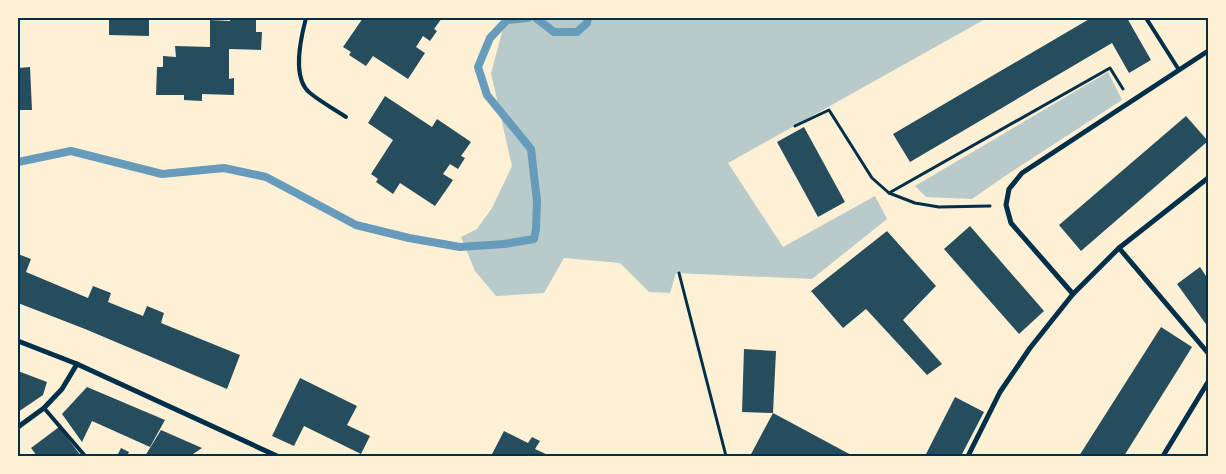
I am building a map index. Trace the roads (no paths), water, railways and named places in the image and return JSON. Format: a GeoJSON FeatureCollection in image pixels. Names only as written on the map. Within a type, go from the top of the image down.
{"type":"FeatureCollection","features":[{"type":"Feature","properties":{"kind":"street"},"geometry":{"type":"LineString","coordinates":[[1073,294],[1011,224],[1006,205],[1009,189],[1022,173],[1208,51]]}},
{"type":"Feature","properties":{"kind":"street"},"geometry":{"type":"LineString","coordinates":[[968,456],[1000,392],[1030,348],[1073,294],[1119,248],[1208,178]]}},
{"type":"Feature","properties":{"kind":"street"},"geometry":{"type":"LineString","coordinates":[[1119,248],[1208,352]]}},
{"type":"Feature","properties":{"kind":"street"},"geometry":{"type":"LineString","coordinates":[[18,341],[77,364],[277,456]]}},
{"type":"Feature","properties":{"kind":"street"},"geometry":{"type":"LineString","coordinates":[[18,427],[44,408],[62,389],[77,364]]}},
{"type":"Feature","properties":{"kind":"street"},"geometry":{"type":"LineString","coordinates":[[1163,456],[1208,382]]}},
{"type":"Feature","properties":{"kind":"lane"},"geometry":{"type":"LineString","coordinates":[[306,18],[299,45],[300,74],[308,92],[346,117]]}},
{"type":"Feature","properties":{"kind":"lane"},"geometry":{"type":"LineString","coordinates":[[1146,18],[1178,70]]}},
{"type":"Feature","properties":{"kind":"lane"},"geometry":{"type":"LineString","coordinates":[[44,408],[85,456]]}},
{"type":"Feature","properties":{"kind":"waterway"},"geometry":{"type":"LineString","coordinates":[[18,162],[71,151],[162,174],[224,168],[266,177],[356,225],[409,238],[460,247],[504,244],[534,239],[537,201],[531,149],[487,95],[478,67],[490,38],[507,20],[528,18]]}},
{"type":"Feature","properties":{"kind":"waterway"},"geometry":{"type":"LineString","coordinates":[[536,18],[554,32],[577,32],[587,23],[588,18]]}}]}
